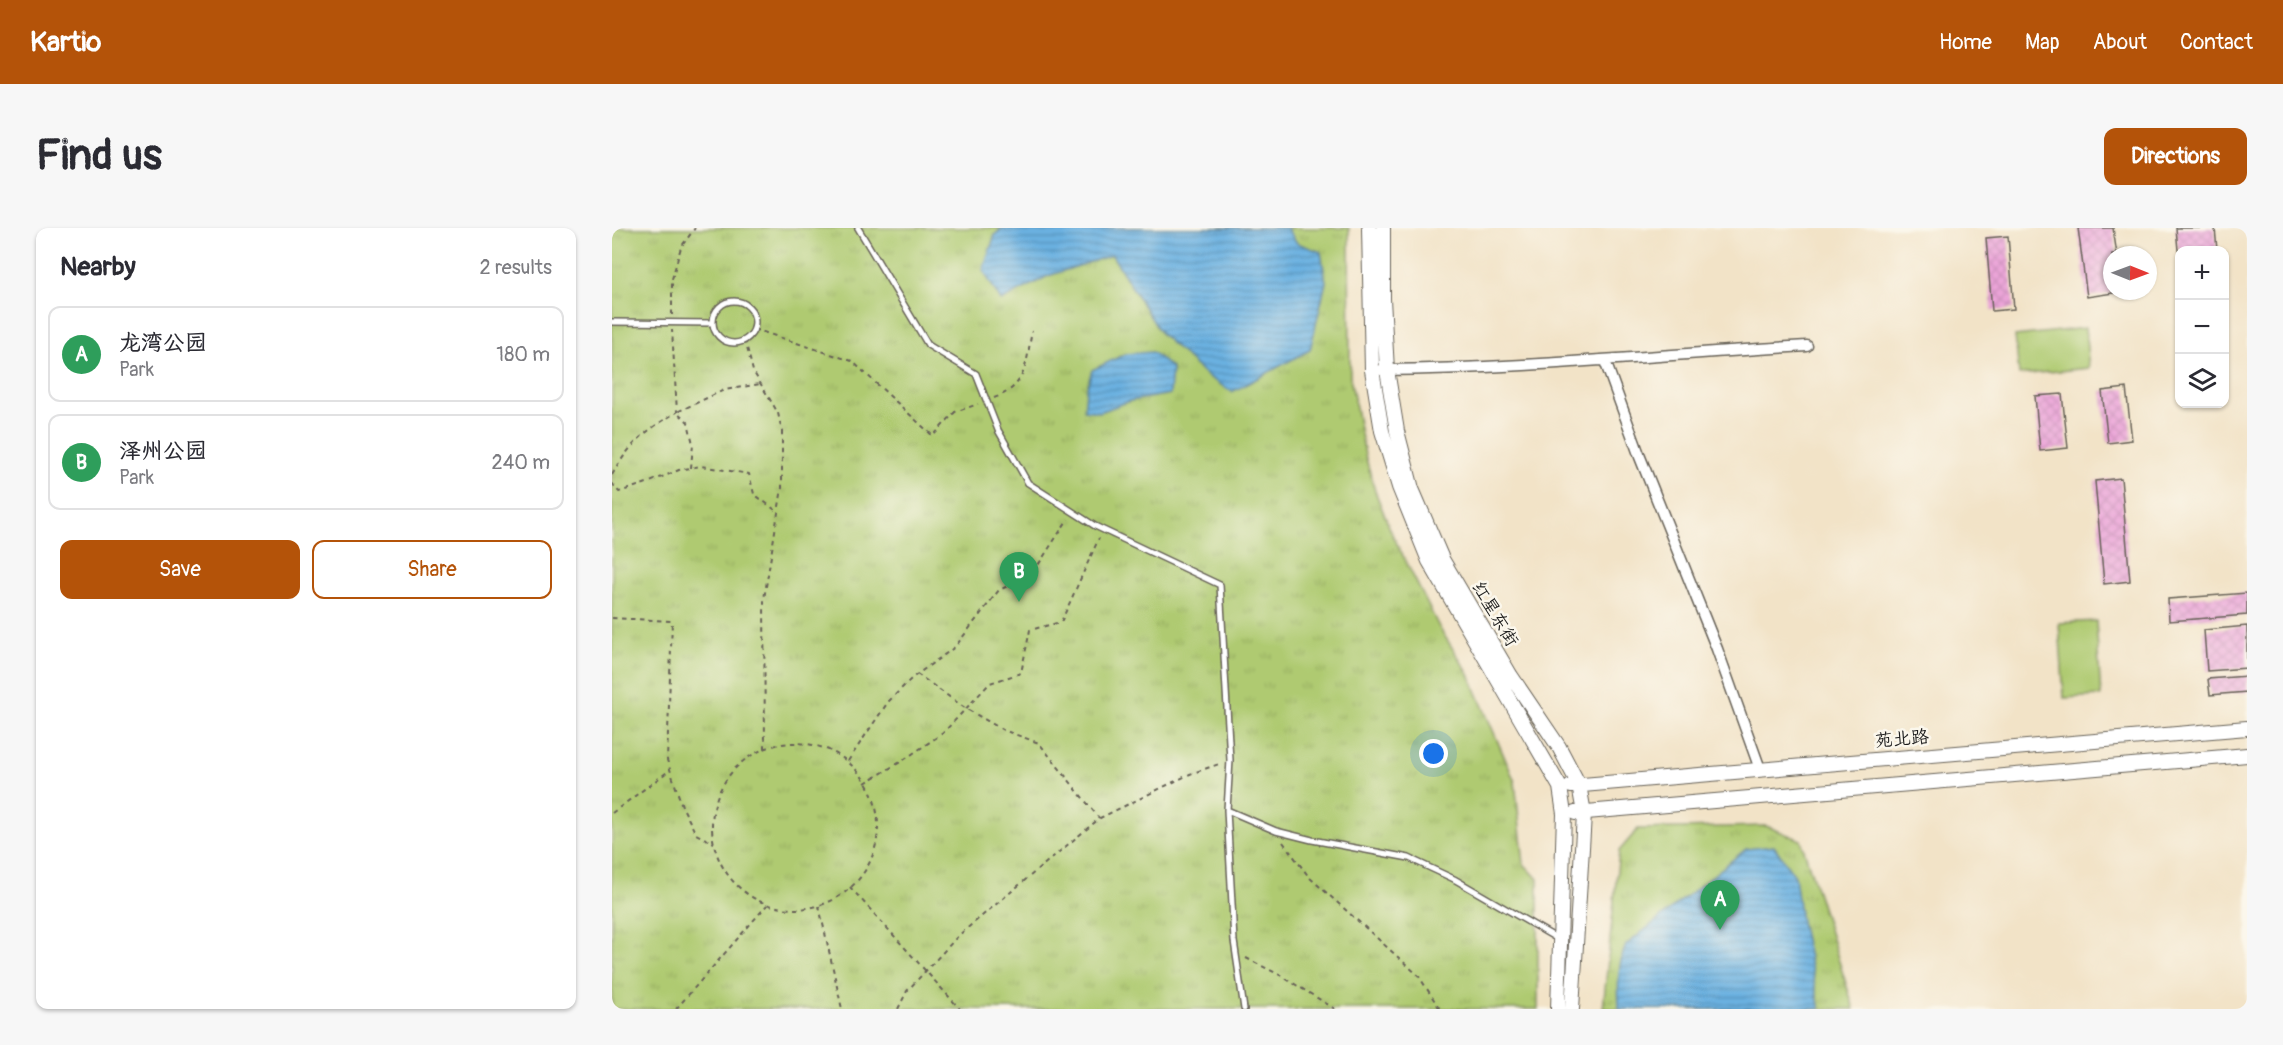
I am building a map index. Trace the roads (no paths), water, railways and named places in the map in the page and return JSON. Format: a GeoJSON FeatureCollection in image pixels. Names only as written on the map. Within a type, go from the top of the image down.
{"type":"FeatureCollection","features":[{"type":"Feature","properties":{"kind":"main road","name":"红星东街"},"geometry":{"type":"LineString","coordinates":[[1369,228],[1372,370],[1382,430],[1399,487],[1429,561],[1560,787],[1564,814],[1558,1009]]}},
{"type":"Feature","properties":{"kind":"main road","name":"红星东街"},"geometry":{"type":"LineString","coordinates":[[1383,228],[1383,298],[1387,370],[1397,431],[1412,489],[1442,559],[1511,676],[1559,747],[1579,785],[1584,813],[1572,1009]]}},
{"type":"Feature","properties":{"kind":"main road","name":"苑北路"},"geometry":{"type":"LineString","coordinates":[[1560,787],[2247,728]]}},
{"type":"Feature","properties":{"kind":"main road"},"geometry":{"type":"LineString","coordinates":[[1564,814],[2247,755]]}},
{"type":"Feature","properties":{"kind":"street"},"geometry":{"type":"LineString","coordinates":[[1372,370],[1605,361],[1807,346]]}},
{"type":"Feature","properties":{"kind":"street"},"geometry":{"type":"LineString","coordinates":[[1605,361],[1717,649],[1760,769]]}},
{"type":"Feature","properties":{"kind":"lane"},"geometry":{"type":"LineString","coordinates":[[858,228],[928,345],[976,374],[998,430],[1028,483],[1102,530],[1220,585],[1230,760],[1227,810],[1236,952],[1244,1009]]}},
{"type":"Feature","properties":{"kind":"lane"},"geometry":{"type":"LineString","coordinates":[[734,301],[741,302],[751,310],[754,316],[754,329],[745,340],[739,343],[725,341],[719,337],[713,323],[714,316],[722,306],[734,301]]}},
{"type":"Feature","properties":{"kind":"lane"},"geometry":{"type":"LineString","coordinates":[[612,322],[713,323]]}},
{"type":"Feature","properties":{"kind":"lane"},"geometry":{"type":"LineString","coordinates":[[1227,810],[1276,831],[1409,858],[1454,879],[1560,940]]}},
{"type":"Feature","properties":{"kind":"water"},"geometry":{"type":"Polygon","coordinates":[[[1002,228],[1287,228],[1297,243],[1321,252],[1326,282],[1310,350],[1232,392],[1207,376],[1161,334],[1112,255],[1048,276],[1001,301],[983,270],[995,235],[1002,228]]]}},
{"type":"Feature","properties":{"kind":"water"},"geometry":{"type":"Polygon","coordinates":[[[1152,352],[1172,368],[1170,394],[1130,401],[1100,412],[1084,410],[1086,390],[1092,370],[1125,354],[1152,352]]]}},
{"type":"Feature","properties":{"kind":"water"},"geometry":{"type":"Polygon","coordinates":[[[1774,846],[1795,876],[1801,921],[1820,1009],[1619,1009],[1618,984],[1626,945],[1746,849],[1774,846]]]}},
{"type":"Feature","properties":{"kind":"place","name":"泽州公园"},"geometry":{"type":"Point","coordinates":[1019,602]}},
{"type":"Feature","properties":{"kind":"place","name":"龙湾公园"},"geometry":{"type":"Point","coordinates":[1720,930]}}]}
